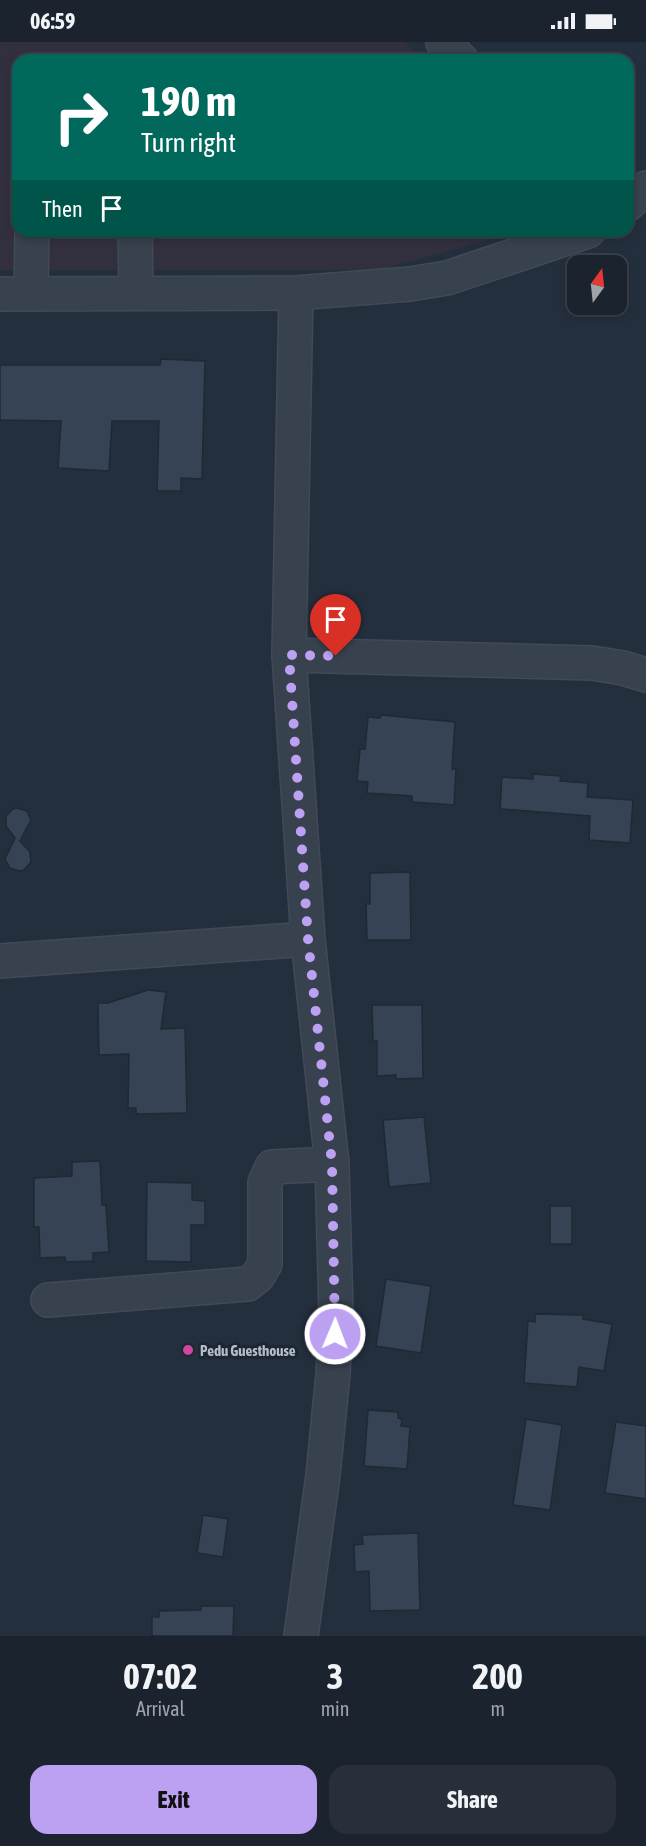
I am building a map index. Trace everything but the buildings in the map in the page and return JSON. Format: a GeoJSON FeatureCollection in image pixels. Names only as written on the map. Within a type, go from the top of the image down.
{"type":"FeatureCollection","features":[{"type":"Feature","properties":{"kind":"street"},"geometry":{"type":"LineString","coordinates":[[443,42],[455,54]]}},
{"type":"Feature","properties":{"kind":"street"},"geometry":{"type":"LineString","coordinates":[[634,199],[646,188]]}},
{"type":"Feature","properties":{"kind":"street"},"geometry":{"type":"LineString","coordinates":[[30,237],[15,294],[296,293],[410,284],[447,278],[570,237]]}},
{"type":"Feature","properties":{"kind":"street"},"geometry":{"type":"LineString","coordinates":[[135,237],[136,293]]}},
{"type":"Feature","properties":{"kind":"street"},"geometry":{"type":"LineString","coordinates":[[296,293],[289,655],[308,939],[332,1164],[336,1313],[333,1374],[323,1475],[301,1636]]}},
{"type":"Feature","properties":{"kind":"street"},"geometry":{"type":"LineString","coordinates":[[289,655],[592,663],[623,668],[646,675]]}},
{"type":"Feature","properties":{"kind":"street"},"geometry":{"type":"LineString","coordinates":[[0,961],[308,939]]}},
{"type":"Feature","properties":{"kind":"street"},"geometry":{"type":"LineString","coordinates":[[48,1300],[248,1284],[258,1276],[265,1264],[265,1182],[268,1172],[272,1167],[332,1164]]}},
{"type":"Feature","properties":{"kind":"shaded area"},"geometry":{"type":"Polygon","coordinates":[[[0,42],[405,42],[416,54],[12,54],[12,237],[498,237],[380,270],[0,270],[0,42]]]}},
{"type":"Feature","properties":{"kind":"place","name":"Pedu Guesthouse"},"geometry":{"type":"Point","coordinates":[188,1350]}},
{"type":"Feature","properties":{"kind":"route"},"geometry":{"type":"LineString","coordinates":[[335,1334],[332,1164],[308,939],[289,655],[336,656]]}}]}
